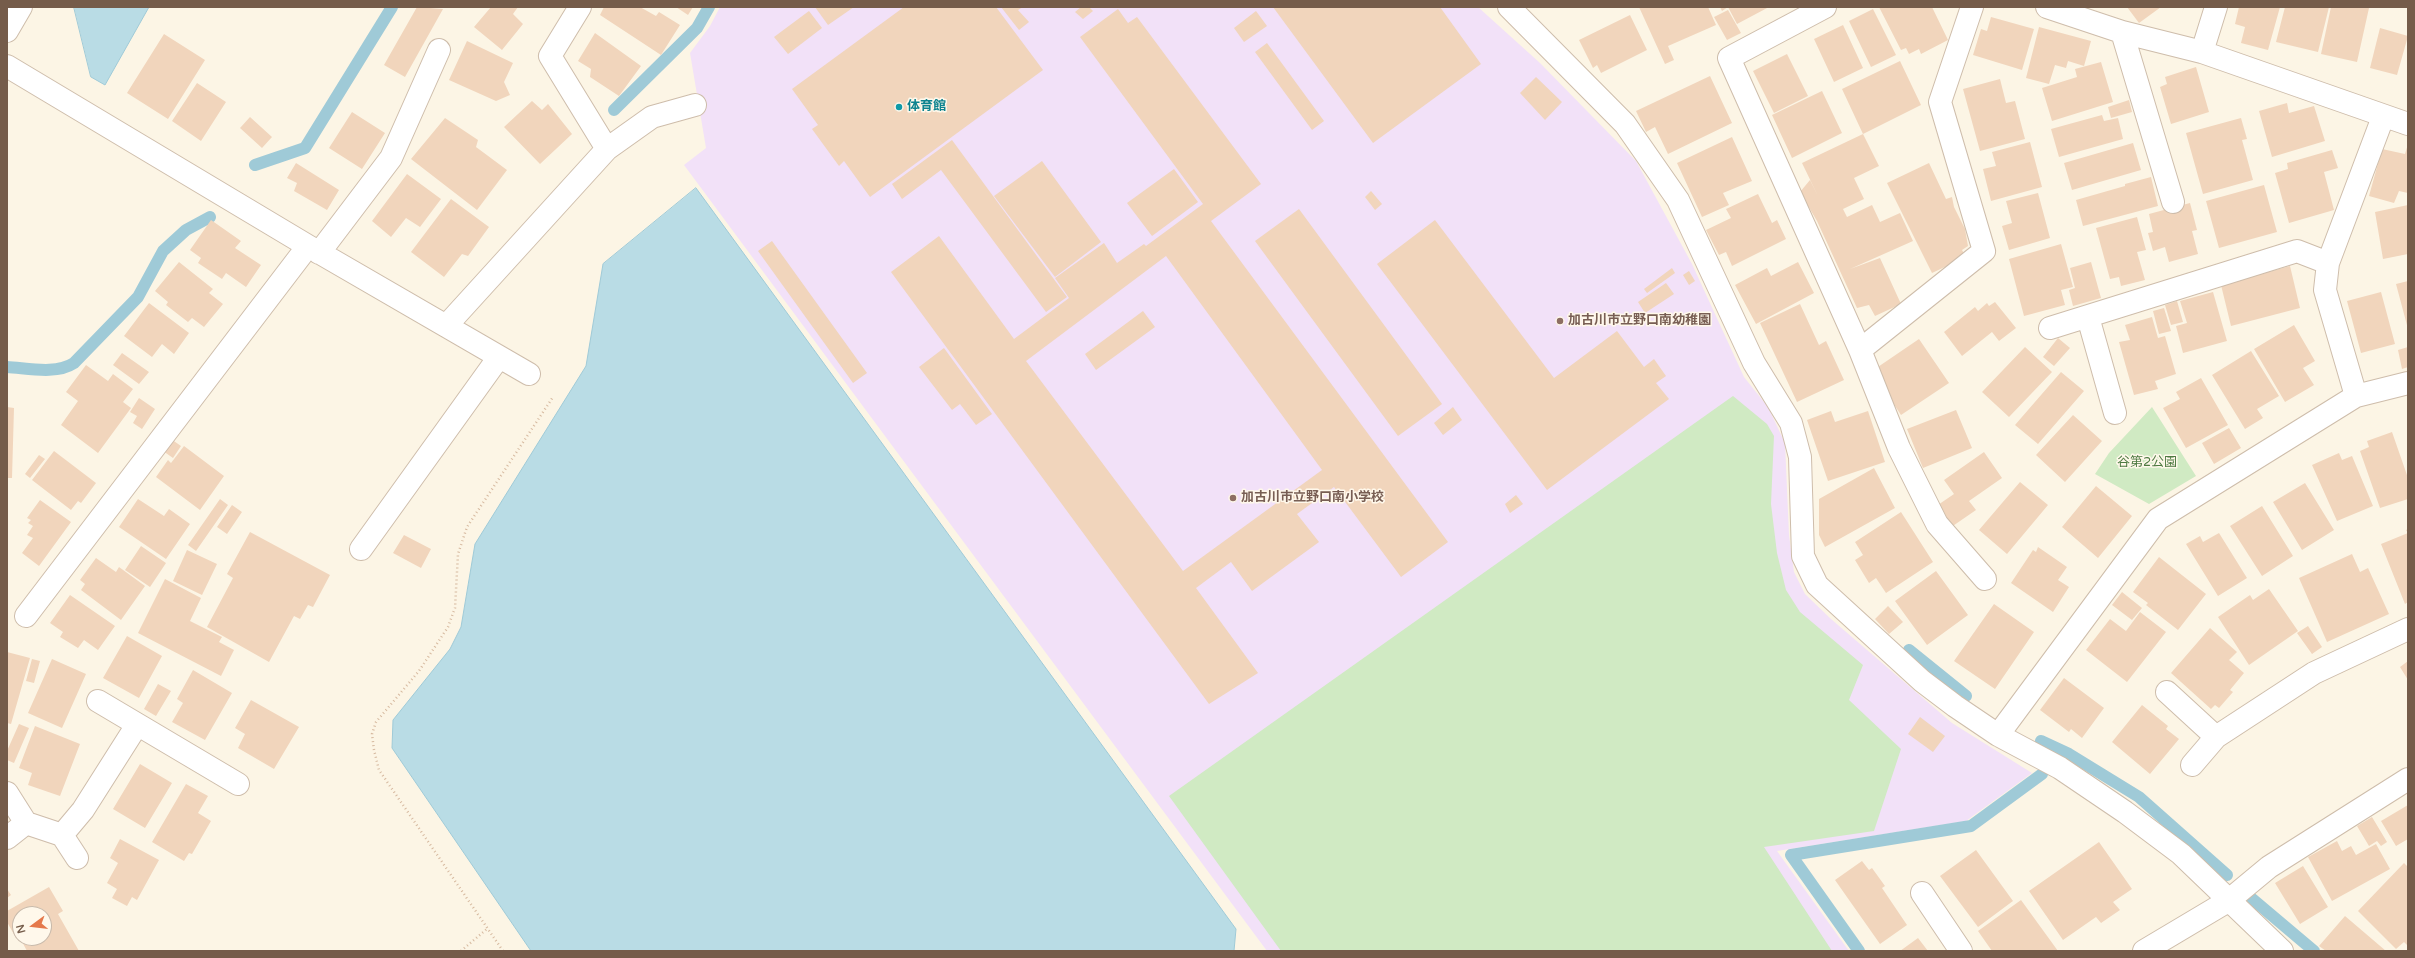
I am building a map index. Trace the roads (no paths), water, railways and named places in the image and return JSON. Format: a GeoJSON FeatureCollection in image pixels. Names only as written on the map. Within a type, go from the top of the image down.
{"type":"FeatureCollection","features":[{"type":"Feature","properties":{"kind":"street"},"geometry":{"type":"LineString","coordinates":[[7,31],[21,7]]}},
{"type":"Feature","properties":{"kind":"street"},"geometry":{"type":"LineString","coordinates":[[580,7],[550,56],[607,148]]}},
{"type":"Feature","properties":{"kind":"street"},"geometry":{"type":"LineString","coordinates":[[1508,7],[1625,124],[1678,200],[1754,363],[1791,423],[1800,458],[1803,556],[1816,585],[1922,681],[1955,706],[1998,735],[2060,768],[2125,812],[2181,854],[2228,901],[2282,951]]}},
{"type":"Feature","properties":{"kind":"street"},"geometry":{"type":"LineString","coordinates":[[1824,7],[1729,58],[1860,350],[1899,448],[1937,524],[1985,579]]}},
{"type":"Feature","properties":{"kind":"street"},"geometry":{"type":"LineString","coordinates":[[1860,350],[1984,251],[1940,102],[1972,7]]}},
{"type":"Feature","properties":{"kind":"street"},"geometry":{"type":"LineString","coordinates":[[2047,7],[2122,32],[2202,52],[2383,117],[2408,124]]}},
{"type":"Feature","properties":{"kind":"street"},"geometry":{"type":"LineString","coordinates":[[2202,52],[2216,7]]}},
{"type":"Feature","properties":{"kind":"street"},"geometry":{"type":"LineString","coordinates":[[2122,32],[2173,202]]}},
{"type":"Feature","properties":{"kind":"street"},"geometry":{"type":"LineString","coordinates":[[26,616],[314,249],[391,158],[439,50]]}},
{"type":"Feature","properties":{"kind":"street"},"geometry":{"type":"LineString","coordinates":[[7,66],[314,249],[529,374]]}},
{"type":"Feature","properties":{"kind":"street"},"geometry":{"type":"LineString","coordinates":[[446,326],[607,148],[652,118],[696,105]]}},
{"type":"Feature","properties":{"kind":"street"},"geometry":{"type":"LineString","coordinates":[[2356,396],[2325,290],[2328,263],[2383,117]]}},
{"type":"Feature","properties":{"kind":"street"},"geometry":{"type":"LineString","coordinates":[[2050,328],[2297,251],[2328,263]]}},
{"type":"Feature","properties":{"kind":"street"},"geometry":{"type":"LineString","coordinates":[[2088,317],[2115,413]]}},
{"type":"Feature","properties":{"kind":"street"},"geometry":{"type":"LineString","coordinates":[[361,549],[499,357]]}},
{"type":"Feature","properties":{"kind":"street"},"geometry":{"type":"LineString","coordinates":[[1998,735],[2158,518],[2356,396],[2408,383]]}},
{"type":"Feature","properties":{"kind":"street"},"geometry":{"type":"LineString","coordinates":[[2192,765],[2216,737],[2314,673],[2408,629]]}},
{"type":"Feature","properties":{"kind":"street"},"geometry":{"type":"LineString","coordinates":[[2167,692],[2216,737]]}},
{"type":"Feature","properties":{"kind":"street"},"geometry":{"type":"LineString","coordinates":[[98,701],[238,784]]}},
{"type":"Feature","properties":{"kind":"street"},"geometry":{"type":"LineString","coordinates":[[62,836],[83,810],[137,725]]}},
{"type":"Feature","properties":{"kind":"street"},"geometry":{"type":"LineString","coordinates":[[2144,951],[2228,901],[2269,867],[2408,779]]}},
{"type":"Feature","properties":{"kind":"street"},"geometry":{"type":"LineString","coordinates":[[7,792],[26,823],[62,836],[77,858]]}},
{"type":"Feature","properties":{"kind":"street"},"geometry":{"type":"LineString","coordinates":[[7,838],[26,823]]}},
{"type":"Feature","properties":{"kind":"street"},"geometry":{"type":"LineString","coordinates":[[1922,893],[1961,951]]}},
{"type":"Feature","properties":{"kind":"water"},"geometry":{"type":"Polygon","coordinates":[[[74,7],[149,7],[105,85],[91,77],[74,7]]]}},
{"type":"Feature","properties":{"kind":"water"},"geometry":{"type":"Polygon","coordinates":[[[696,188],[1236,929],[1234,951],[531,951],[392,748],[393,720],[450,649],[461,627],[475,544],[586,366],[603,264],[696,188]]]}},
{"type":"Feature","properties":{"kind":"waterway"},"geometry":{"type":"LineString","coordinates":[[255,165],[305,148],[392,7]]}},
{"type":"Feature","properties":{"kind":"waterway"},"geometry":{"type":"LineString","coordinates":[[614,110],[697,28],[709,7]]}},
{"type":"Feature","properties":{"kind":"waterway"},"geometry":{"type":"LineString","coordinates":[[7,367],[50,370],[67,367],[74,363],[138,297],[163,251],[186,230],[210,217]]}},
{"type":"Feature","properties":{"kind":"waterway"},"geometry":{"type":"LineString","coordinates":[[1909,650],[1966,696]]}},
{"type":"Feature","properties":{"kind":"waterway"},"geometry":{"type":"LineString","coordinates":[[2041,741],[2069,754],[2139,797],[2227,875]]}},
{"type":"Feature","properties":{"kind":"waterway"},"geometry":{"type":"LineString","coordinates":[[1859,951],[1791,855],[1971,826],[2042,774]]}},
{"type":"Feature","properties":{"kind":"waterway"},"geometry":{"type":"LineString","coordinates":[[2250,897],[2314,951]]}},
{"type":"Feature","properties":{"kind":"place","name":"体育館"},"geometry":{"type":"Point","coordinates":[899,107]}},
{"type":"Feature","properties":{"kind":"place","name":"加古川市立野口南幼稚園"},"geometry":{"type":"Point","coordinates":[1560,321]}},
{"type":"Feature","properties":{"kind":"place","name":"加古川市立野口南小学校"},"geometry":{"type":"Point","coordinates":[1233,498]}},
{"type":"Feature","properties":{"kind":"park label","name":"谷第2公園"},"geometry":{"type":"Point","coordinates":[2147,463]}}]}
